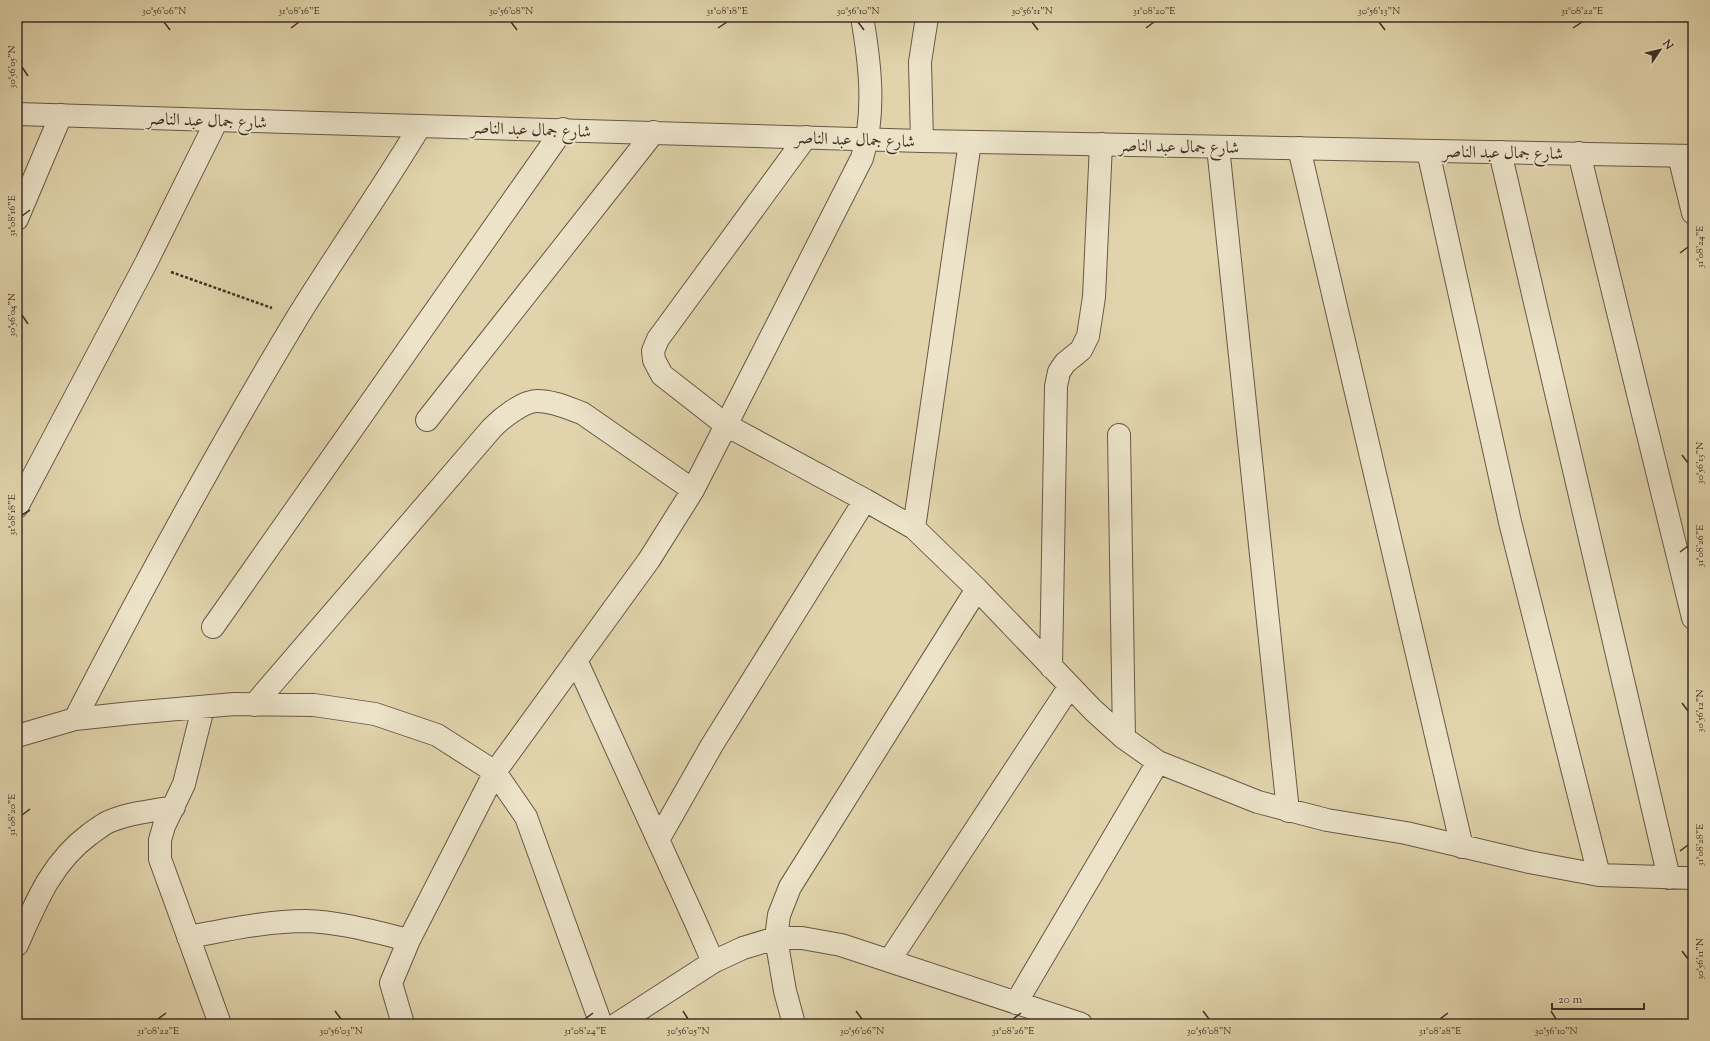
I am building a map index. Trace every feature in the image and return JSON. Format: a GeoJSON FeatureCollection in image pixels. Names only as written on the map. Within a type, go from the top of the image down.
{"type":"FeatureCollection","features":[{"type":"Feature","properties":{"kind":"street"},"geometry":{"type":"LineString","coordinates":[[403,1024],[391,983],[409,940],[495,772],[648,560],[692,490],[862,158],[869,138],[870,114],[869,62],[862,17]]}},
{"type":"Feature","properties":{"kind":"street"},"geometry":{"type":"LineString","coordinates":[[922,141],[920,62],[928,17]]}},
{"type":"Feature","properties":{"kind":"street","name":"شارع جمال عبد الناصر"},"geometry":{"type":"LineString","coordinates":[[17,114],[869,138],[922,141],[1686,156]]}},
{"type":"Feature","properties":{"kind":"street"},"geometry":{"type":"LineString","coordinates":[[17,219],[61,116]]}},
{"type":"Feature","properties":{"kind":"street"},"geometry":{"type":"LineString","coordinates":[[17,507],[146,263],[217,120]]}},
{"type":"Feature","properties":{"kind":"street"},"geometry":{"type":"LineString","coordinates":[[75,719],[134,605],[213,461],[298,317],[420,126]]}},
{"type":"Feature","properties":{"kind":"street"},"geometry":{"type":"LineString","coordinates":[[213,627],[563,130]]}},
{"type":"Feature","properties":{"kind":"street"},"geometry":{"type":"LineString","coordinates":[[427,420],[654,132]]}},
{"type":"Feature","properties":{"kind":"street"},"geometry":{"type":"LineString","coordinates":[[806,137],[658,339],[653,351],[654,360],[662,375],[726,425],[914,528],[977,589],[1093,710],[1124,738],[1158,762],[1258,802],[1327,820],[1406,834],[1599,875],[1693,878]]}},
{"type":"Feature","properties":{"kind":"street"},"geometry":{"type":"LineString","coordinates":[[914,528],[970,142]]}},
{"type":"Feature","properties":{"kind":"street"},"geometry":{"type":"LineString","coordinates":[[1051,667],[1056,386],[1059,372],[1065,363],[1081,350],[1088,336],[1094,297],[1101,144]]}},
{"type":"Feature","properties":{"kind":"street"},"geometry":{"type":"LineString","coordinates":[[1218,146],[1288,810]]}},
{"type":"Feature","properties":{"kind":"street"},"geometry":{"type":"LineString","coordinates":[[1299,148],[1462,847]]}},
{"type":"Feature","properties":{"kind":"street"},"geometry":{"type":"LineString","coordinates":[[1428,151],[1510,522],[1599,875]]}},
{"type":"Feature","properties":{"kind":"street"},"geometry":{"type":"LineString","coordinates":[[1500,152],[1669,878]]}},
{"type":"Feature","properties":{"kind":"street"},"geometry":{"type":"LineString","coordinates":[[1579,153],[1693,618]]}},
{"type":"Feature","properties":{"kind":"street"},"geometry":{"type":"LineString","coordinates":[[1686,156],[1693,213]]}},
{"type":"Feature","properties":{"kind":"street"},"geometry":{"type":"LineString","coordinates":[[254,705],[492,428],[503,417],[517,408],[536,401],[562,405],[582,413],[692,490]]}},
{"type":"Feature","properties":{"kind":"street"},"geometry":{"type":"LineString","coordinates":[[1119,435],[1124,738]]}},
{"type":"Feature","properties":{"kind":"street"},"geometry":{"type":"LineString","coordinates":[[658,840],[712,745],[865,500]]}},
{"type":"Feature","properties":{"kind":"street"},"geometry":{"type":"LineString","coordinates":[[794,1024],[785,991],[776,938],[779,915],[790,887],[977,589]]}},
{"type":"Feature","properties":{"kind":"street"},"geometry":{"type":"LineString","coordinates":[[576,660],[713,962]]}},
{"type":"Feature","properties":{"kind":"street"},"geometry":{"type":"LineString","coordinates":[[889,961],[1070,686]]}},
{"type":"Feature","properties":{"kind":"street"},"geometry":{"type":"LineString","coordinates":[[17,736],[75,719],[234,704],[314,705],[375,714],[437,735],[495,772],[526,817],[601,1024]]}},
{"type":"Feature","properties":{"kind":"street"},"geometry":{"type":"LineString","coordinates":[[203,708],[184,784],[164,826],[160,840],[160,859],[220,1024]]}},
{"type":"Feature","properties":{"kind":"street"},"geometry":{"type":"LineString","coordinates":[[1016,1003],[1158,762]]}},
{"type":"Feature","properties":{"kind":"street"},"geometry":{"type":"LineString","coordinates":[[17,945],[44,887],[59,862],[80,842],[106,823],[130,815],[174,807]]}},
{"type":"Feature","properties":{"kind":"street"},"geometry":{"type":"LineString","coordinates":[[188,937],[266,923],[307,921],[351,926],[409,940]]}},
{"type":"Feature","properties":{"kind":"street"},"geometry":{"type":"LineString","coordinates":[[617,1024],[713,962],[743,948],[776,938],[802,938],[840,945],[1081,1024]]}},
{"type":"Feature","properties":{"kind":"path"},"geometry":{"type":"LineString","coordinates":[[146,263],[298,317]]}}]}
